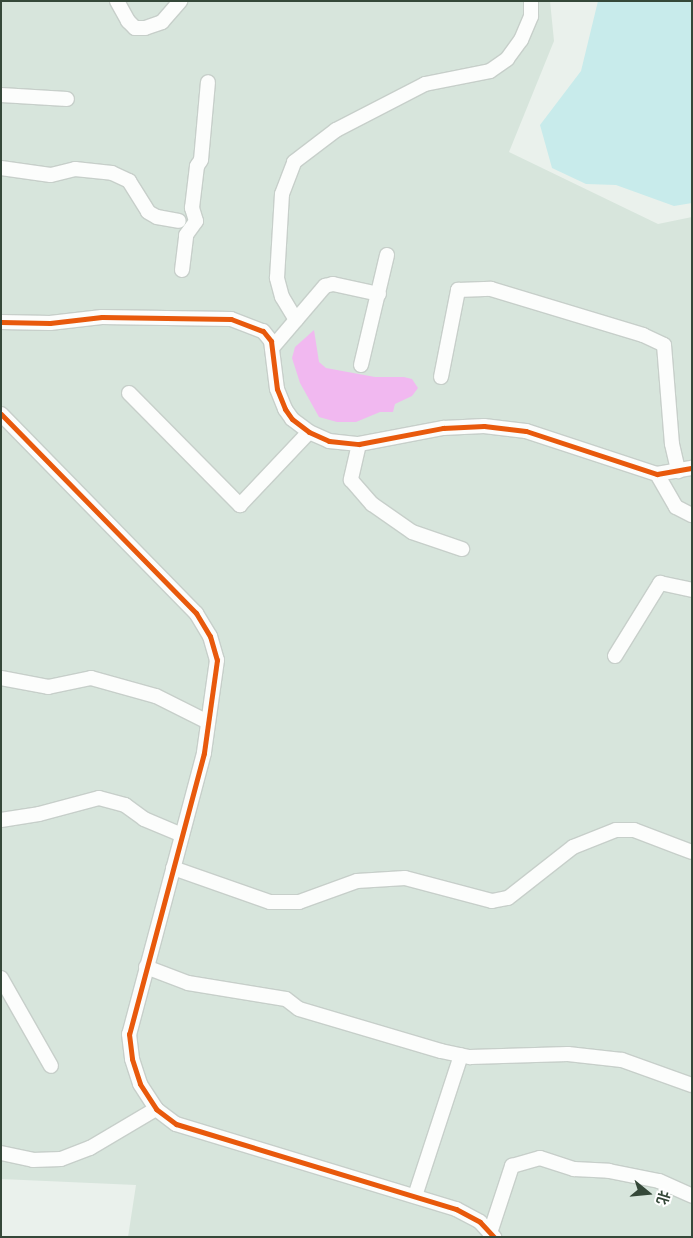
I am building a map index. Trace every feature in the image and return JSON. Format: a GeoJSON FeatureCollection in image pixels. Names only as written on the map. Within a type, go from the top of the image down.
{"type":"FeatureCollection","features":[{"type":"Feature","properties":{"kind":"street"},"geometry":{"type":"LineString","coordinates":[[117,1],[128,21],[136,28],[145,28],[162,22],[180,1]]}},
{"type":"Feature","properties":{"kind":"street"},"geometry":{"type":"LineString","coordinates":[[296,320],[282,297],[277,278],[282,194],[294,162],[336,130],[425,84],[490,71],[507,59],[521,40],[531,16],[531,1]]}},
{"type":"Feature","properties":{"kind":"street"},"geometry":{"type":"LineString","coordinates":[[182,270],[186,235],[196,221],[192,208],[196,166],[201,160],[208,82]]}},
{"type":"Feature","properties":{"kind":"street"},"geometry":{"type":"LineString","coordinates":[[1,95],[68,99]]}},
{"type":"Feature","properties":{"kind":"street"},"geometry":{"type":"LineString","coordinates":[[1,168],[52,175],[75,169],[112,173],[129,181],[148,212],[157,217],[179,221]]}},
{"type":"Feature","properties":{"kind":"street"},"geometry":{"type":"LineString","coordinates":[[186,235],[180,229],[179,221],[184,208],[192,208]]}},
{"type":"Feature","properties":{"kind":"street"},"geometry":{"type":"LineString","coordinates":[[361,365],[370,316],[379,294],[387,255]]}},
{"type":"Feature","properties":{"kind":"street"},"geometry":{"type":"LineString","coordinates":[[272,348],[325,286],[333,284],[379,294]]}},
{"type":"Feature","properties":{"kind":"street"},"geometry":{"type":"LineString","coordinates":[[1,322],[50,323],[102,317],[231,319],[263,331],[271,340],[277,389],[285,409],[292,419],[309,432],[330,441],[359,444],[443,428],[509,428],[657,474],[685,469],[672,444],[664,345],[643,335],[491,289],[458,290],[441,377]]}},
{"type":"Feature","properties":{"kind":"street"},"geometry":{"type":"LineString","coordinates":[[129,393],[240,505],[309,432]]}},
{"type":"Feature","properties":{"kind":"street"},"geometry":{"type":"LineString","coordinates":[[1,414],[196,613],[210,636],[217,660],[204,753],[146,966],[130,1034],[132,1059],[140,1084],[156,1109],[176,1124],[456,1209],[480,1222],[492,1235]]}},
{"type":"Feature","properties":{"kind":"street"},"geometry":{"type":"LineString","coordinates":[[359,444],[351,480],[372,504],[412,532],[462,549]]}},
{"type":"Feature","properties":{"kind":"street"},"geometry":{"type":"LineString","coordinates":[[657,474],[676,507],[692,515]]}},
{"type":"Feature","properties":{"kind":"street"},"geometry":{"type":"LineString","coordinates":[[615,656],[660,583],[692,590]]}},
{"type":"Feature","properties":{"kind":"street"},"geometry":{"type":"LineString","coordinates":[[1,678],[48,687],[92,678],[156,696],[208,722]]}},
{"type":"Feature","properties":{"kind":"street"},"geometry":{"type":"LineString","coordinates":[[1,820],[39,814],[98,798],[125,805],[144,819],[182,834]]}},
{"type":"Feature","properties":{"kind":"street"},"geometry":{"type":"LineString","coordinates":[[173,868],[270,902],[299,902],[357,881],[405,878],[492,900],[508,898],[572,847],[616,830],[634,830],[692,852]]}},
{"type":"Feature","properties":{"kind":"street"},"geometry":{"type":"LineString","coordinates":[[146,966],[188,983],[286,1000],[299,1009],[460,1055],[568,1054],[622,1060],[692,1085]]}},
{"type":"Feature","properties":{"kind":"street"},"geometry":{"type":"LineString","coordinates":[[1,978],[51,1066]]}},
{"type":"Feature","properties":{"kind":"street"},"geometry":{"type":"LineString","coordinates":[[415,1196],[460,1055]]}},
{"type":"Feature","properties":{"kind":"street"},"geometry":{"type":"LineString","coordinates":[[1,1153],[33,1160],[61,1159],[90,1148],[156,1109]]}},
{"type":"Feature","properties":{"kind":"street"},"geometry":{"type":"LineString","coordinates":[[492,1235],[512,1166],[540,1158],[574,1168],[609,1171],[659,1181],[692,1196]]}},
{"type":"Feature","properties":{"kind":"shaded area"},"geometry":{"type":"Polygon","coordinates":[[[1,1],[550,1],[554,41],[509,152],[658,224],[692,217],[692,1237],[128,1237],[136,1185],[1,1179],[1,1]]]}},
{"type":"Feature","properties":{"kind":"shaded area"},"geometry":{"type":"Polygon","coordinates":[[[598,1],[692,1],[692,203],[674,206],[616,185],[586,184],[552,168],[540,125],[581,71],[598,1]]]}},
{"type":"Feature","properties":{"kind":"shaded area"},"geometry":{"type":"Polygon","coordinates":[[[314,330],[319,362],[326,368],[375,377],[404,377],[412,379],[418,388],[412,396],[395,404],[393,412],[380,412],[356,422],[337,422],[319,417],[300,383],[292,358],[295,347],[314,330]]]}},
{"type":"Feature","properties":{"kind":"cycle path"},"geometry":{"type":"LineString","coordinates":[[1,322],[50,323],[102,317],[231,319],[263,331],[271,341],[277,389],[285,409],[292,419],[309,432],[329,441],[359,444],[443,428],[484,426],[526,431],[657,474],[692,468]]}},
{"type":"Feature","properties":{"kind":"cycle path"},"geometry":{"type":"LineString","coordinates":[[1,414],[196,613],[210,636],[217,660],[204,753],[129,1034],[132,1059],[140,1084],[156,1109],[176,1124],[456,1209],[480,1222],[494,1237]]}}]}
